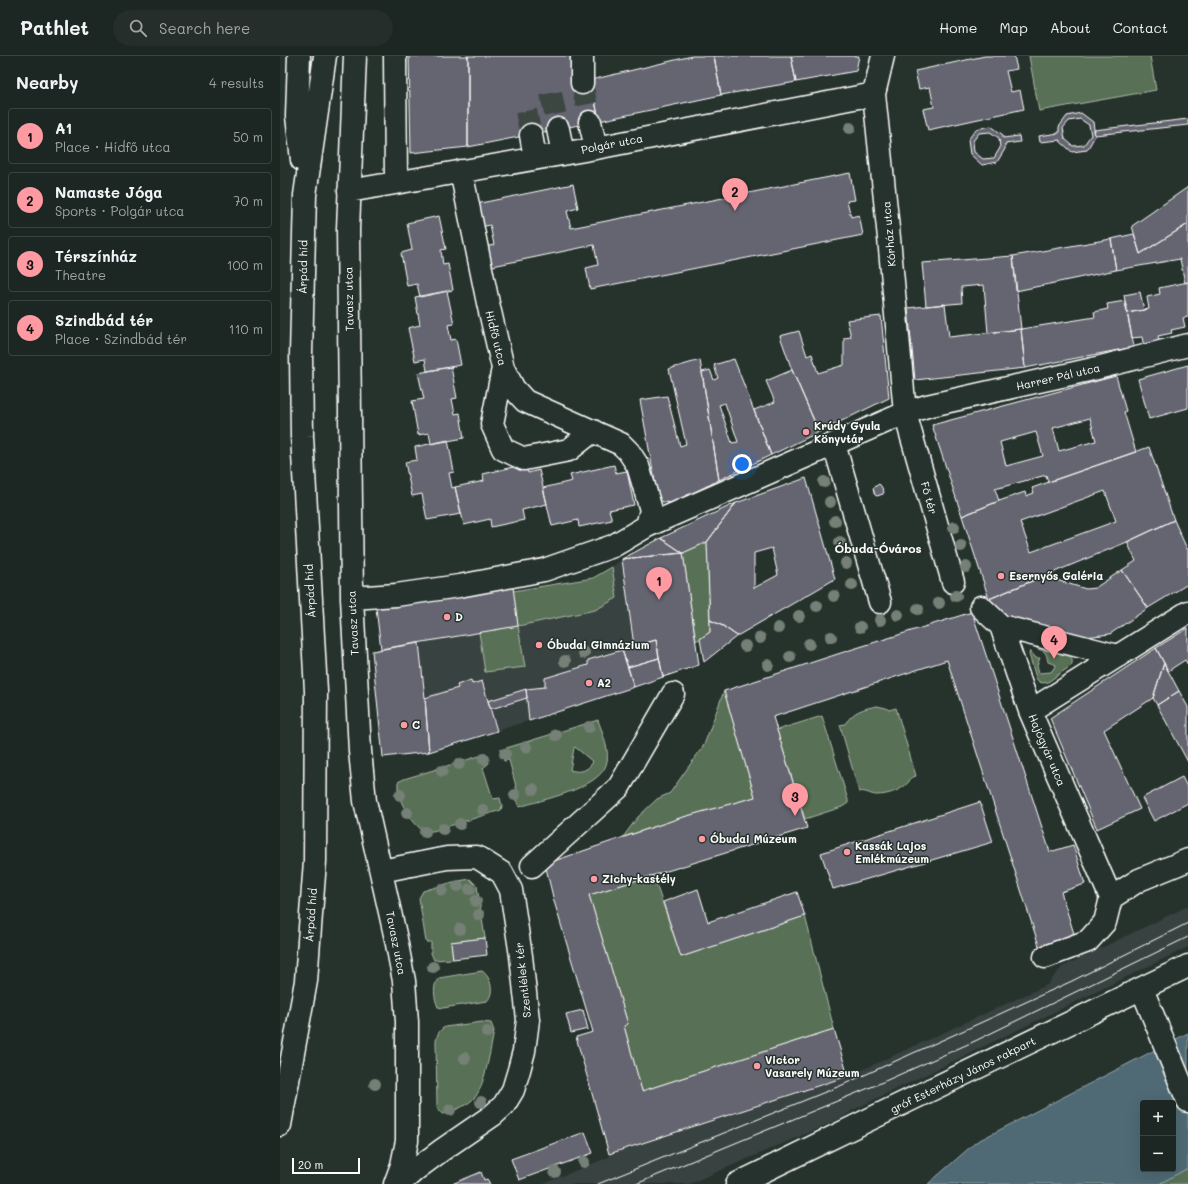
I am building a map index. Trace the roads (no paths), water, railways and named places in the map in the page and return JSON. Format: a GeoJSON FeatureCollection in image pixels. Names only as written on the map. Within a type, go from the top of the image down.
{"type":"FeatureCollection","features":[{"type":"Feature","properties":{"kind":"street"},"geometry":{"type":"LineString","coordinates":[[299,56],[298,116],[305,195]]}},
{"type":"Feature","properties":{"kind":"street","name":"Árpád híd"},"geometry":{"type":"LineString","coordinates":[[280,1125],[306,981],[315,861],[316,691],[302,436],[301,354],[305,195],[325,56]]}},
{"type":"Feature","properties":{"kind":"street","name":"Tavasz utca"},"geometry":{"type":"LineString","coordinates":[[355,56],[348,229],[352,598],[360,751],[365,801],[404,981],[407,1022],[407,1141],[402,1165],[395,1184]]}},
{"type":"Feature","properties":{"kind":"street"},"geometry":{"type":"LineString","coordinates":[[395,56],[396,182]]}},
{"type":"Feature","properties":{"kind":"street"},"geometry":{"type":"LineString","coordinates":[[582,56],[582,83]]}},
{"type":"Feature","properties":{"kind":"street","name":"Kórház utca"},"geometry":{"type":"LineString","coordinates":[[883,56],[874,94],[905,413]]}},
{"type":"Feature","properties":{"kind":"street","name":"Polgár utca"},"geometry":{"type":"LineString","coordinates":[[349,191],[596,148],[874,94]]}},
{"type":"Feature","properties":{"kind":"street"},"geometry":{"type":"LineString","coordinates":[[590,122],[596,148]]}},
{"type":"Feature","properties":{"kind":"street"},"geometry":{"type":"LineString","coordinates":[[558,129],[563,154]]}},
{"type":"Feature","properties":{"kind":"street"},"geometry":{"type":"LineString","coordinates":[[531,135],[535,158]]}},
{"type":"Feature","properties":{"kind":"street","name":"Hídfő utca"},"geometry":{"type":"LineString","coordinates":[[461,171],[503,368],[514,389],[525,402],[593,431],[620,444],[629,452],[638,466],[651,510],[647,526]]}},
{"type":"Feature","properties":{"kind":"street","name":"Harrer Pál utca"},"geometry":{"type":"LineString","coordinates":[[905,413],[927,406],[1093,369],[1188,345]]}},
{"type":"Feature","properties":{"kind":"street"},"geometry":{"type":"LineString","coordinates":[[503,368],[492,424],[503,449],[524,459],[569,450],[593,431]]}},
{"type":"Feature","properties":{"kind":"street"},"geometry":{"type":"LineString","coordinates":[[352,598],[396,595],[459,586],[544,570],[613,546],[647,526],[905,413]]}},
{"type":"Feature","properties":{"kind":"street","name":"Fő tér"},"geometry":{"type":"LineString","coordinates":[[905,413],[953,582]]}},
{"type":"Feature","properties":{"kind":"street"},"geometry":{"type":"LineString","coordinates":[[834,444],[880,602]]}},
{"type":"Feature","properties":{"kind":"street","name":"Hajógyár utca"},"geometry":{"type":"LineString","coordinates":[[981,607],[1001,626],[1030,711],[1111,898]]}},
{"type":"Feature","properties":{"kind":"street"},"geometry":{"type":"LineString","coordinates":[[1030,711],[1188,612]]}},
{"type":"Feature","properties":{"kind":"street"},"geometry":{"type":"LineString","coordinates":[[1001,626],[1118,656]]}},
{"type":"Feature","properties":{"kind":"street"},"geometry":{"type":"LineString","coordinates":[[532,866],[619,787],[674,694]]}},
{"type":"Feature","properties":{"kind":"street","name":"Szentlélek tér"},"geometry":{"type":"LineString","coordinates":[[381,871],[447,858],[477,857],[502,873],[511,890],[521,956],[528,1020],[524,1051],[519,1070],[513,1090],[504,1105],[493,1115],[415,1170],[399,1184]]}},
{"type":"Feature","properties":{"kind":"street"},"geometry":{"type":"LineString","coordinates":[[1045,957],[1088,941],[1105,922],[1111,898],[1139,880],[1188,860]]}},
{"type":"Feature","properties":{"kind":"street","name":"gróf Esterházy János rakpart"},"geometry":{"type":"LineString","coordinates":[[737,1184],[1188,966]]}},
{"type":"Feature","properties":{"kind":"street"},"geometry":{"type":"LineString","coordinates":[[1142,989],[1188,1100]]}},
{"type":"Feature","properties":{"kind":"water"},"geometry":{"type":"Polygon","coordinates":[[[1188,1033],[1188,1168],[1159,1184],[928,1184],[976,1142],[1188,1033]]]}},
{"type":"Feature","properties":{"kind":"tunnel"},"geometry":{"type":"LineString","coordinates":[[582,83],[590,122]]}},
{"type":"Feature","properties":{"kind":"tunnel"},"geometry":{"type":"LineString","coordinates":[[551,93],[558,129]]}},
{"type":"Feature","properties":{"kind":"tunnel"},"geometry":{"type":"LineString","coordinates":[[526,111],[531,135]]}},
{"type":"Feature","properties":{"kind":"tram line"},"geometry":{"type":"LineString","coordinates":[[598,1184],[840,1086],[1072,981],[1188,923]]}},
{"type":"Feature","properties":{"kind":"tram line"},"geometry":{"type":"LineString","coordinates":[[636,1184],[876,1085],[975,1041],[1188,937]]}},
{"type":"Feature","properties":{"kind":"place","name":"Namaste Jóga"},"geometry":{"type":"Point","coordinates":[735,211]}},
{"type":"Feature","properties":{"kind":"place","name":"Krúdy Gyula Könyvtár"},"geometry":{"type":"Point","coordinates":[806,432]}},
{"type":"Feature","properties":{"kind":"place","name":"Esernyős Galéria"},"geometry":{"type":"Point","coordinates":[1001,576]}},
{"type":"Feature","properties":{"kind":"place","name":"A1"},"geometry":{"type":"Point","coordinates":[659,600]}},
{"type":"Feature","properties":{"kind":"place","name":"D"},"geometry":{"type":"Point","coordinates":[447,617]}},
{"type":"Feature","properties":{"kind":"place","name":"Óbudai Gimnázium"},"geometry":{"type":"Point","coordinates":[539,645]}},
{"type":"Feature","properties":{"kind":"place","name":"Szindbád tér"},"geometry":{"type":"Point","coordinates":[1054,659]}},
{"type":"Feature","properties":{"kind":"place","name":"A2"},"geometry":{"type":"Point","coordinates":[589,683]}},
{"type":"Feature","properties":{"kind":"place","name":"C"},"geometry":{"type":"Point","coordinates":[404,725]}},
{"type":"Feature","properties":{"kind":"place","name":"Térszínház"},"geometry":{"type":"Point","coordinates":[795,816]}},
{"type":"Feature","properties":{"kind":"place","name":"Óbudai Múzeum"},"geometry":{"type":"Point","coordinates":[702,839]}},
{"type":"Feature","properties":{"kind":"place","name":"Kassák Lajos Emlékmúzeum"},"geometry":{"type":"Point","coordinates":[847,852]}},
{"type":"Feature","properties":{"kind":"place","name":"Zichy-kastély"},"geometry":{"type":"Point","coordinates":[594,879]}},
{"type":"Feature","properties":{"kind":"place","name":"Victor Vasarely Múzeum"},"geometry":{"type":"Point","coordinates":[757,1066]}},
{"type":"Feature","properties":{"kind":"district","name":"Óbuda-Óváros"},"geometry":{"type":"Point","coordinates":[878,549]}}]}
